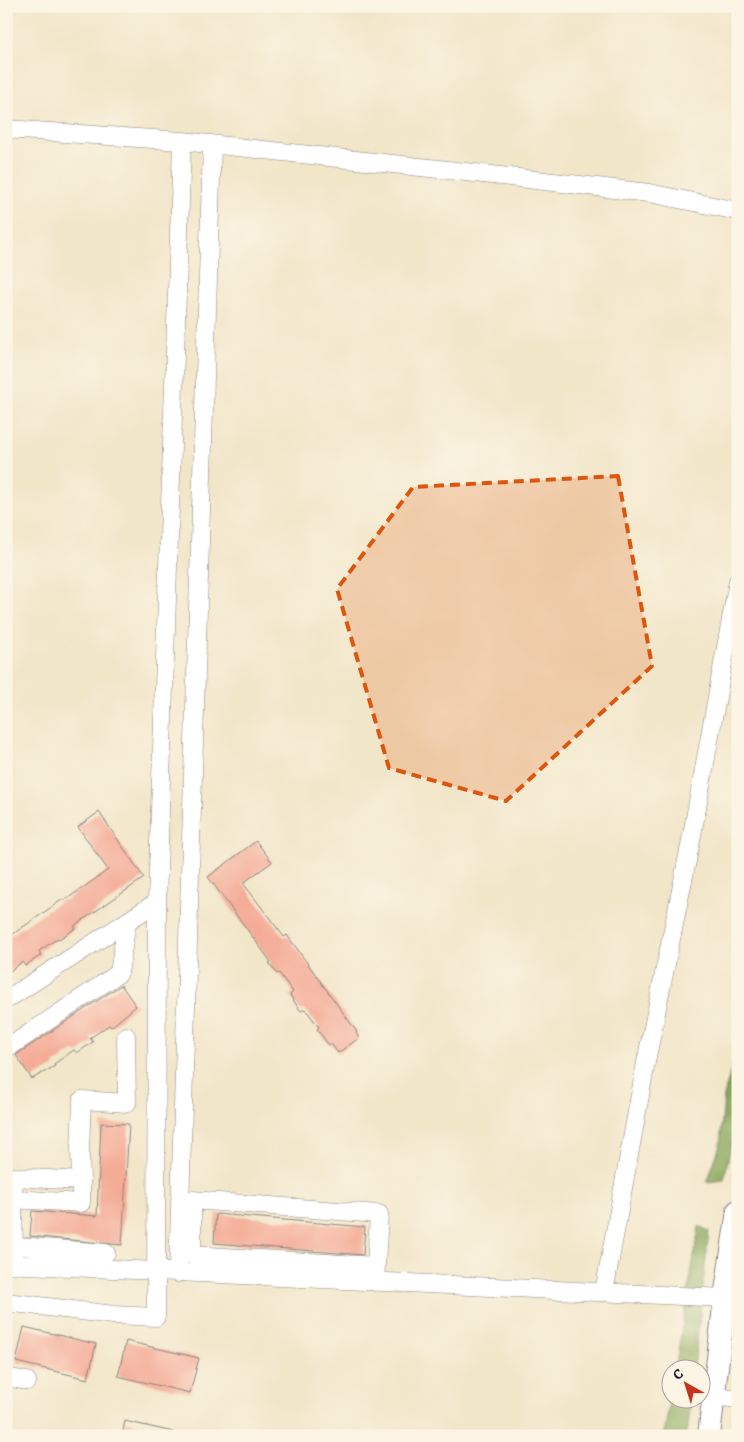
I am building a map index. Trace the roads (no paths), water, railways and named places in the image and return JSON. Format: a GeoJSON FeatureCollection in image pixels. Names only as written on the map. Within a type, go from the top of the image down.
{"type":"FeatureCollection","features":[{"type":"Feature","properties":{"kind":"main road"},"geometry":{"type":"LineString","coordinates":[[709,1436],[725,1298],[738,1211]]}},
{"type":"Feature","properties":{"kind":"lane"},"geometry":{"type":"LineString","coordinates":[[6,130],[212,144],[649,193],[738,211]]}},
{"type":"Feature","properties":{"kind":"lane"},"geometry":{"type":"LineString","coordinates":[[6,1302],[114,1316],[156,1317],[157,902],[182,141]]}},
{"type":"Feature","properties":{"kind":"lane"},"geometry":{"type":"LineString","coordinates":[[178,1273],[212,144]]}},
{"type":"Feature","properties":{"kind":"lane"},"geometry":{"type":"LineString","coordinates":[[604,1292],[641,1087],[690,846],[738,581]]}},
{"type":"Feature","properties":{"kind":"lane"},"geometry":{"type":"LineString","coordinates":[[6,1000],[157,902]]}},
{"type":"Feature","properties":{"kind":"lane"},"geometry":{"type":"LineString","coordinates":[[6,1040],[12,1045],[119,972],[127,922]]}},
{"type":"Feature","properties":{"kind":"lane"},"geometry":{"type":"LineString","coordinates":[[126,1036],[127,1103],[82,1100],[80,1203],[10,1198],[10,1265],[178,1273],[375,1274]]}},
{"type":"Feature","properties":{"kind":"lane"},"geometry":{"type":"LineString","coordinates":[[375,1274],[379,1214],[192,1200],[192,1255],[375,1274],[604,1292],[725,1298]]}},
{"type":"Feature","properties":{"kind":"lane"},"geometry":{"type":"LineString","coordinates":[[10,1245],[106,1253]]}},
{"type":"Feature","properties":{"kind":"lane"},"geometry":{"type":"LineString","coordinates":[[6,1377],[27,1381]]}},
{"type":"Feature","properties":{"kind":"lane"},"geometry":{"type":"LineString","coordinates":[[714,1396],[738,1399]]}}]}
